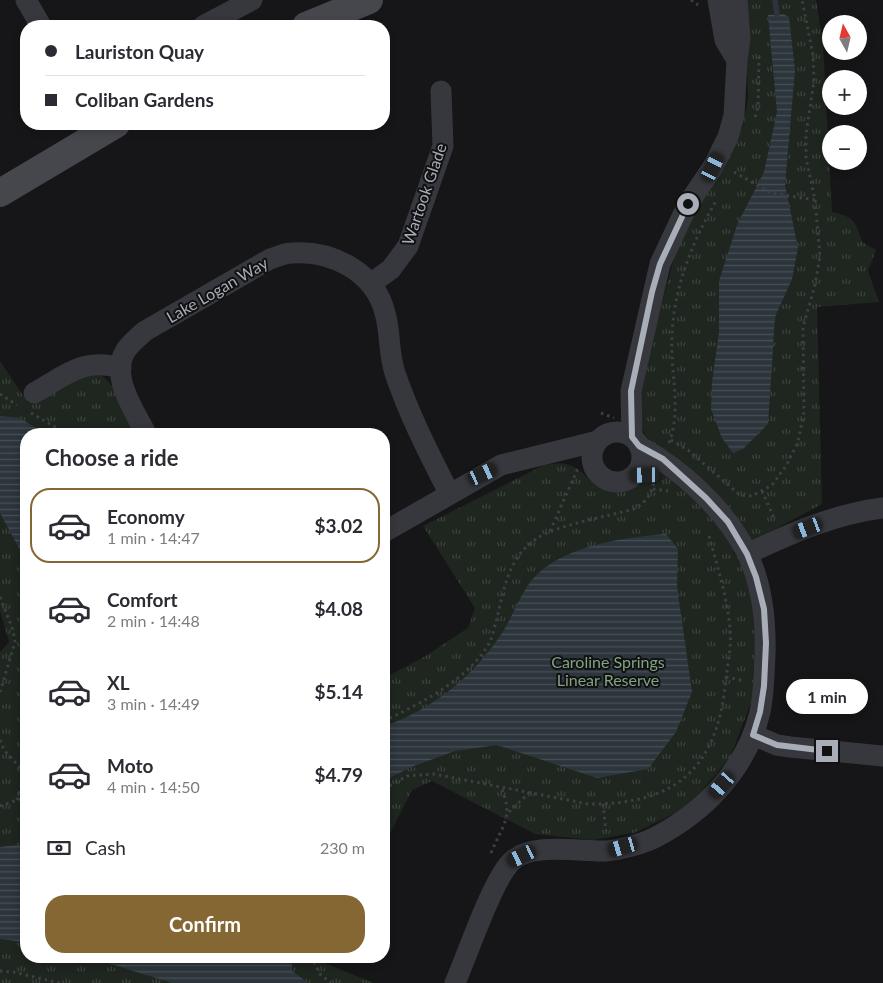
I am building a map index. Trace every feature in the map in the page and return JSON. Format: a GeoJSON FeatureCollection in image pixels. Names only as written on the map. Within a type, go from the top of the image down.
{"type":"FeatureCollection","features":[{"type":"Feature","properties":{"kind":"street"},"geometry":{"type":"LineString","coordinates":[[26,0],[38,20]]}},
{"type":"Feature","properties":{"kind":"street"},"geometry":{"type":"LineString","coordinates":[[214,20],[252,0]]}},
{"type":"Feature","properties":{"kind":"street"},"geometry":{"type":"LineString","coordinates":[[321,20],[369,0]]}},
{"type":"Feature","properties":{"kind":"street"},"geometry":{"type":"LineString","coordinates":[[718,0],[725,40],[737,60]]}},
{"type":"Feature","properties":{"kind":"street"},"geometry":{"type":"LineString","coordinates":[[538,456],[588,468],[610,481],[626,480],[634,475],[641,462],[635,442],[631,391],[660,264],[688,204],[713,167],[728,138],[734,116],[740,27],[737,0]]}},
{"type":"Feature","properties":{"kind":"street","name":"Wartook Glade"},"geometry":{"type":"LineString","coordinates":[[372,282],[391,269],[408,246],[443,146],[441,91]]}},
{"type":"Feature","properties":{"kind":"street"},"geometry":{"type":"LineString","coordinates":[[0,192],[106,130]]}},
{"type":"Feature","properties":{"kind":"street","name":"Lake Logan Way"},"geometry":{"type":"LineString","coordinates":[[121,368],[125,352],[145,331],[270,259],[291,253],[319,254],[346,263],[372,282],[381,298],[386,314],[394,373],[404,401],[450,493]]}},
{"type":"Feature","properties":{"kind":"street"},"geometry":{"type":"LineString","coordinates":[[34,393],[81,366],[98,363],[121,368],[123,387],[143,428]]}},
{"type":"Feature","properties":{"kind":"street"},"geometry":{"type":"LineString","coordinates":[[588,468],[606,427],[631,391]]}},
{"type":"Feature","properties":{"kind":"street"},"geometry":{"type":"LineString","coordinates":[[390,528],[501,465],[538,456],[606,427],[624,434],[663,459],[679,486]]}},
{"type":"Feature","properties":{"kind":"street"},"geometry":{"type":"LineString","coordinates":[[455,983],[500,877],[512,860],[531,851],[608,851],[653,838],[704,806],[732,774],[753,735],[760,712],[764,686],[766,643],[764,609],[756,577],[747,554],[728,522],[706,498],[656,475],[634,475]]}},
{"type":"Feature","properties":{"kind":"street"},"geometry":{"type":"LineString","coordinates":[[747,554],[782,538],[843,515],[883,508]]}},
{"type":"Feature","properties":{"kind":"street"},"geometry":{"type":"LineString","coordinates":[[753,735],[790,748],[883,756]]}},
{"type":"Feature","properties":{"kind":"path"},"geometry":{"type":"LineString","coordinates":[[662,436],[688,450],[740,495],[752,496],[772,485],[786,466],[798,442],[804,412],[803,327],[815,284],[820,256],[815,200],[806,158],[806,134],[814,81],[813,55],[802,0]]}},
{"type":"Feature","properties":{"kind":"path"},"geometry":{"type":"LineString","coordinates":[[734,172],[771,193],[815,200]]}},
{"type":"Feature","properties":{"kind":"path"},"geometry":{"type":"LineString","coordinates":[[550,531],[588,468]]}},
{"type":"Feature","properties":{"kind":"path"},"geometry":{"type":"LineString","coordinates":[[653,489],[679,486]]}},
{"type":"Feature","properties":{"kind":"path"},"geometry":{"type":"LineString","coordinates":[[762,491],[782,538]]}},
{"type":"Feature","properties":{"kind":"path"},"geometry":{"type":"LineString","coordinates":[[390,786],[407,776],[434,774],[588,804],[637,801],[674,787],[700,762],[717,730],[725,694],[731,631],[726,599],[707,528]]}},
{"type":"Feature","properties":{"kind":"path"},"geometry":{"type":"LineString","coordinates":[[0,597],[13,630],[14,642],[0,692]]}},
{"type":"Feature","properties":{"kind":"path"},"geometry":{"type":"LineString","coordinates":[[390,718],[416,706],[456,680],[487,646]]}},
{"type":"Feature","properties":{"kind":"path"},"geometry":{"type":"LineString","coordinates":[[0,740],[4,750],[20,767]]}},
{"type":"Feature","properties":{"kind":"path"},"geometry":{"type":"LineString","coordinates":[[500,786],[508,803],[509,812]]}},
{"type":"Feature","properties":{"kind":"path"},"geometry":{"type":"LineString","coordinates":[[17,800],[20,791]]}},
{"type":"Feature","properties":{"kind":"path"},"geometry":{"type":"LineString","coordinates":[[490,856],[509,812],[530,792]]}},
{"type":"Feature","properties":{"kind":"path"},"geometry":{"type":"LineString","coordinates":[[0,806],[20,799]]}},
{"type":"Feature","properties":{"kind":"path"},"geometry":{"type":"LineString","coordinates":[[603,804],[608,851]]}},
{"type":"Feature","properties":{"kind":"path"},"geometry":{"type":"LineString","coordinates":[[314,963],[320,974],[331,983]]}},
{"type":"Feature","properties":{"kind":"path"},"geometry":{"type":"LineString","coordinates":[[0,971],[60,983]]}},
{"type":"Feature","properties":{"kind":"green space","name":"Caroline Springs Linear Reserve"},"geometry":{"type":"Polygon","coordinates":[[[745,0],[816,0],[824,70],[822,70],[822,115],[827,115],[827,125],[822,125],[822,170],[830,170],[832,212],[850,218],[858,229],[862,242],[876,250],[868,271],[879,302],[817,307],[822,504],[733,552],[741,562],[752,597],[755,648],[752,700],[730,758],[688,807],[634,833],[592,840],[535,834],[432,781],[412,790],[390,833],[390,675],[424,657],[468,628],[475,608],[423,526],[544,465],[562,464],[575,467],[600,488],[615,491],[630,488],[651,477],[653,447],[633,414],[675,254],[698,204],[743,126],[748,98],[745,0]]]}},
{"type":"Feature","properties":{"kind":"green space"},"geometry":{"type":"Polygon","coordinates":[[[0,361],[28,403],[72,377],[86,372],[95,372],[103,376],[117,394],[133,428],[20,428],[20,963],[324,963],[374,983],[0,983],[0,652],[9,642],[0,611],[0,361]]]}},
{"type":"Feature","properties":{"kind":"shaded area"},"geometry":{"type":"Polygon","coordinates":[[[783,14],[789,17],[795,70],[785,185],[798,248],[792,279],[775,317],[768,424],[743,449],[733,453],[722,438],[711,409],[712,382],[719,332],[719,281],[737,225],[764,172],[777,112],[768,15],[783,14]]]}},
{"type":"Feature","properties":{"kind":"shaded area"},"geometry":{"type":"Polygon","coordinates":[[[0,416],[20,418],[36,428],[20,428],[20,550],[0,513],[0,416]]]}},
{"type":"Feature","properties":{"kind":"shaded area"},"geometry":{"type":"Polygon","coordinates":[[[666,534],[678,549],[677,587],[692,692],[676,732],[648,769],[597,778],[497,745],[455,751],[411,767],[390,778],[390,724],[435,701],[451,690],[479,663],[502,633],[525,589],[538,574],[546,567],[573,552],[603,543],[666,534]]]}},
{"type":"Feature","properties":{"kind":"shaded area"},"geometry":{"type":"Polygon","coordinates":[[[20,845],[20,941],[0,939],[0,847],[20,845]]]}},
{"type":"Feature","properties":{"kind":"shaded area"},"geometry":{"type":"Polygon","coordinates":[[[108,963],[292,963],[291,970],[308,983],[172,983],[108,963]]]}},
{"type":"Feature","properties":{"kind":"waterway"},"geometry":{"type":"LineString","coordinates":[[775,0],[777,14]]}},
{"type":"Feature","properties":{"kind":"route"},"geometry":{"type":"LineString","coordinates":[[688,204],[660,264],[652,292],[631,391],[632,437],[639,446],[663,459],[706,498],[728,522],[747,554],[756,577],[764,609],[766,643],[764,686],[760,712],[753,735],[790,748],[827,751]]}}]}
